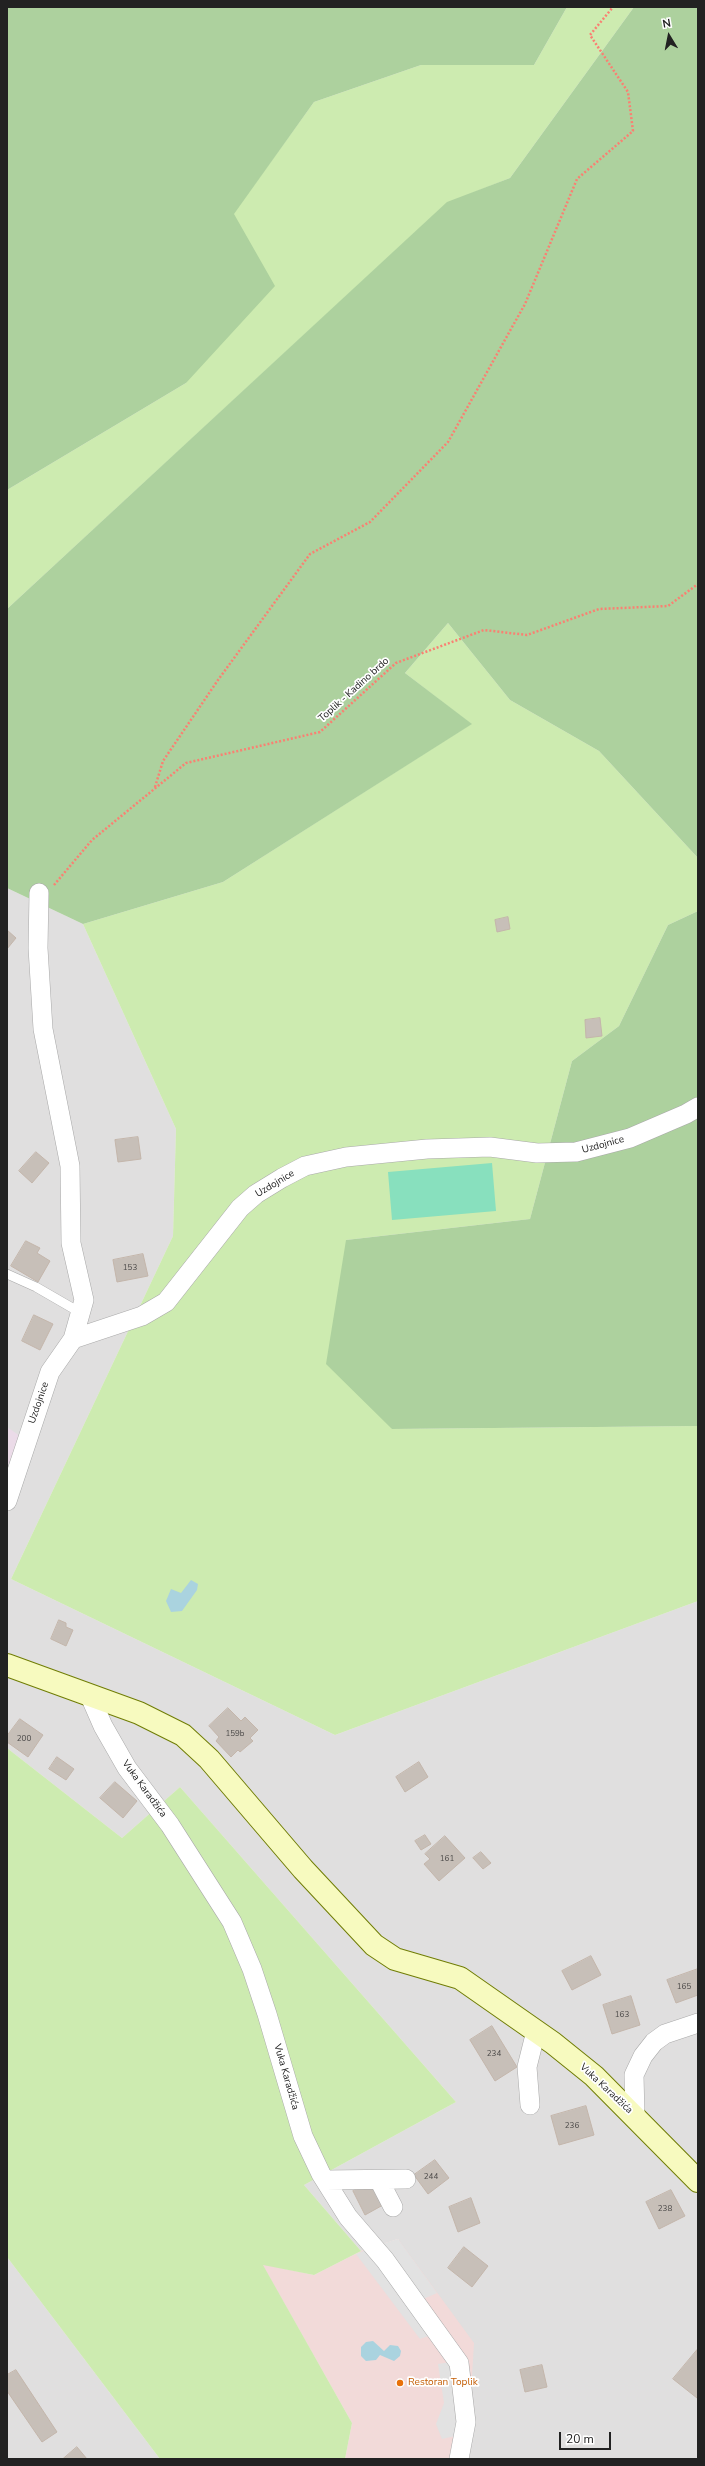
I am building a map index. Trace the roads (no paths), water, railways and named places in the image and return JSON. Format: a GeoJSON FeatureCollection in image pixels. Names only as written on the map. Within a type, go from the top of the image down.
{"type":"FeatureCollection","features":[{"type":"Feature","properties":{"kind":"street"},"geometry":{"type":"LineString","coordinates":[[39,898],[38,948],[43,1029],[70,1166],[71,1243],[84,1300],[73,1339]]}},
{"type":"Feature","properties":{"kind":"street","name":"Uzdojnice"},"geometry":{"type":"LineString","coordinates":[[7,1501],[50,1372],[73,1339],[142,1316],[166,1302],[240,1208],[256,1194],[305,1166],[346,1157],[427,1149],[490,1147],[537,1153],[576,1152],[630,1138],[686,1114],[698,1107]]}},
{"type":"Feature","properties":{"kind":"street","name":"Vuka Karadžića"},"geometry":{"type":"LineString","coordinates":[[7,1665],[89,1694],[139,1714],[183,1735],[209,1759],[303,1869],[374,1945],[395,1959],[460,1978],[536,2031],[594,2076],[698,2181]]}},
{"type":"Feature","properties":{"kind":"street","name":"Vuka Karadžića"},"geometry":{"type":"LineString","coordinates":[[89,1694],[104,1726],[127,1768],[179,1838],[232,1922],[255,1976],[303,2136],[326,2180],[348,2218],[385,2260],[459,2363],[466,2422],[459,2459]]}},
{"type":"Feature","properties":{"kind":"street","name":"Vuka Karadžića"},"geometry":{"type":"LineString","coordinates":[[635,2116],[634,2075],[643,2056],[654,2042],[665,2034],[698,2023]]}},
{"type":"Feature","properties":{"kind":"street"},"geometry":{"type":"LineString","coordinates":[[530,2105],[527,2067],[536,2031]]}},
{"type":"Feature","properties":{"kind":"street"},"geometry":{"type":"LineString","coordinates":[[326,2180],[406,2179]]}},
{"type":"Feature","properties":{"kind":"street"},"geometry":{"type":"LineString","coordinates":[[379,2180],[393,2207]]}},
{"type":"Feature","properties":{"kind":"lane"},"geometry":{"type":"LineString","coordinates":[[7,1274],[36,1287],[81,1313]]}},
{"type":"Feature","properties":{"kind":"water"},"geometry":{"type":"Polygon","coordinates":[[[191,1580],[198,1584],[197,1590],[182,1611],[171,1612],[166,1601],[171,1589],[181,1593],[191,1580]]]}},
{"type":"Feature","properties":{"kind":"water"},"geometry":{"type":"Polygon","coordinates":[[[373,2341],[384,2351],[390,2345],[398,2346],[401,2351],[400,2356],[394,2361],[380,2355],[376,2360],[366,2361],[361,2356],[361,2347],[366,2342],[373,2341]]]}},
{"type":"Feature","properties":{"kind":"place","name":"Restoran Toplik"},"geometry":{"type":"Point","coordinates":[400,2383]}}]}
